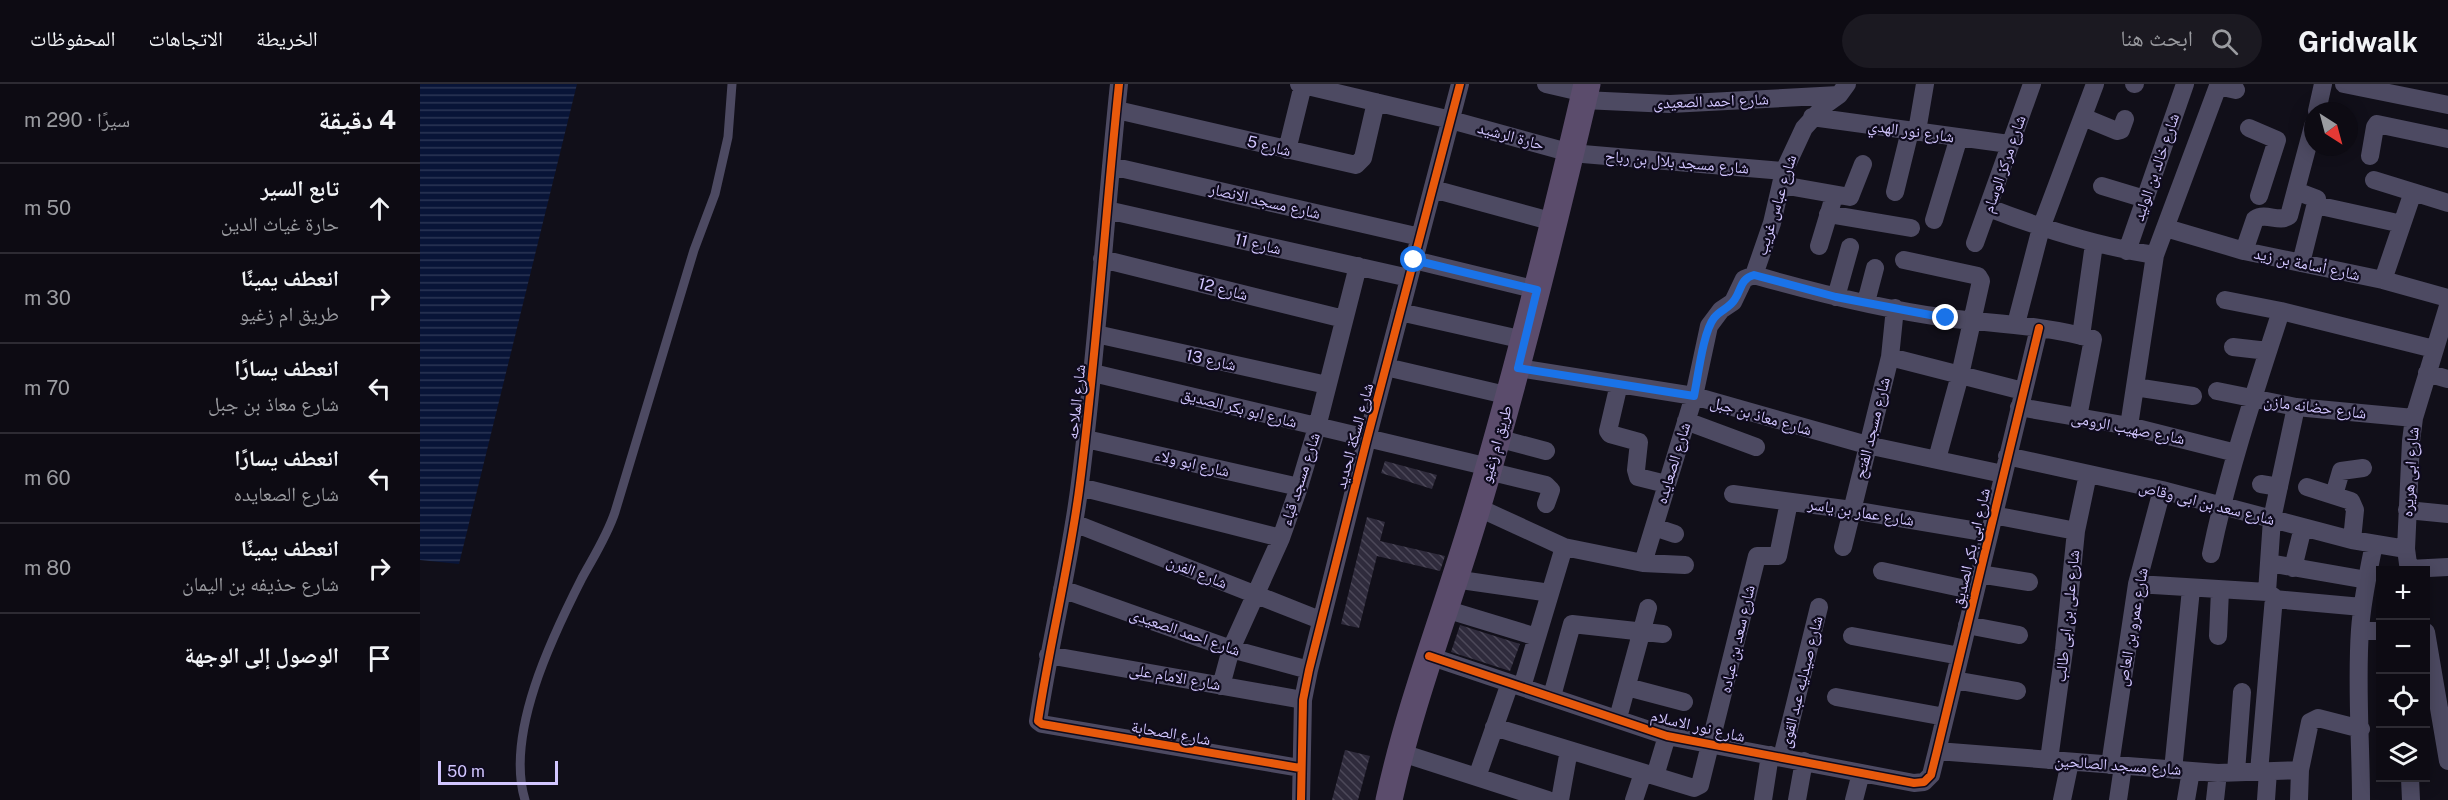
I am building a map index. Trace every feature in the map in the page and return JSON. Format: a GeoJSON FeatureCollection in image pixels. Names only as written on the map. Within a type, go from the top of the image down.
{"type":"FeatureCollection","features":[{"type":"Feature","properties":{"kind":"main road","name":"طريق ام زغيو"},"geometry":{"type":"LineString","coordinates":[[1389,800],[1399,752],[1478,507],[1518,368],[1585,93]]}},
{"type":"Feature","properties":{"kind":"street","name":"شارع الملاحه"},"geometry":{"type":"LineString","coordinates":[[1038,721],[1048,655],[1080,487],[1093,373],[1119,84]]}},
{"type":"Feature","properties":{"kind":"street","name":"حارة الرشيد"},"geometry":{"type":"LineString","coordinates":[[1301,84],[1451,120],[1571,153]]}},
{"type":"Feature","properties":{"kind":"street"},"geometry":{"type":"LineString","coordinates":[[1287,150],[1301,84]]}},
{"type":"Feature","properties":{"kind":"street","name":"شارع السكة الحديد"},"geometry":{"type":"LineString","coordinates":[[1300,800],[1303,700],[1320,620],[1460,84]]}},
{"type":"Feature","properties":{"kind":"street","name":"شارع احمد الصعيدى"},"geometry":{"type":"LineString","coordinates":[[1546,84],[1585,93],[1670,104],[1843,90]]}},
{"type":"Feature","properties":{"kind":"street"},"geometry":{"type":"LineString","coordinates":[[1895,192],[1925,84]]}},
{"type":"Feature","properties":{"kind":"street"},"geometry":{"type":"LineString","coordinates":[[2016,324],[2041,228],[2095,84]]}},
{"type":"Feature","properties":{"kind":"street","name":"شارع خالد بن الوليد"},"geometry":{"type":"LineString","coordinates":[[2127,251],[2185,84]]}},
{"type":"Feature","properties":{"kind":"street"},"geometry":{"type":"LineString","coordinates":[[2319,102],[2324,84]]}},
{"type":"Feature","properties":{"kind":"street"},"geometry":{"type":"LineString","coordinates":[[2344,84],[2364,86],[2397,96],[2448,105]]}},
{"type":"Feature","properties":{"kind":"street","name":"شارع مركز الوسام"},"geometry":{"type":"LineString","coordinates":[[1975,243],[1989,208],[2026,85]]}},
{"type":"Feature","properties":{"kind":"street"},"geometry":{"type":"LineString","coordinates":[[2129,426],[2155,255],[2218,86],[2236,90]]}},
{"type":"Feature","properties":{"kind":"street","name":"شارع عباس غريب"},"geometry":{"type":"LineString","coordinates":[[1754,275],[1772,224],[1783,178],[1804,128],[1812,117],[1843,90]]}},
{"type":"Feature","properties":{"kind":"street"},"geometry":{"type":"LineString","coordinates":[[2389,125],[2397,96]]}},
{"type":"Feature","properties":{"kind":"street","name":"شارع 5"},"geometry":{"type":"LineString","coordinates":[[1117,110],[1350,164],[1360,163],[1376,102]]}},
{"type":"Feature","properties":{"kind":"street","name":"شارع نور الهدي"},"geometry":{"type":"LineString","coordinates":[[1812,117],[2009,144]]}},
{"type":"Feature","properties":{"kind":"street"},"geometry":{"type":"LineString","coordinates":[[2083,117],[2117,131],[2121,130],[2125,118]]}},
{"type":"Feature","properties":{"kind":"street"},"geometry":{"type":"LineString","coordinates":[[2370,156],[2376,125],[2389,125],[2448,139]]}},
{"type":"Feature","properties":{"kind":"street"},"geometry":{"type":"LineString","coordinates":[[2249,128],[2276,138],[2277,141],[2304,149]]}},
{"type":"Feature","properties":{"kind":"street"},"geometry":{"type":"LineString","coordinates":[[1935,220],[1959,137]]}},
{"type":"Feature","properties":{"kind":"street"},"geometry":{"type":"LineString","coordinates":[[2259,196],[2277,141]]}},
{"type":"Feature","properties":{"kind":"street","name":"شارع مسجد بلال بن رباح"},"geometry":{"type":"LineString","coordinates":[[1571,153],[1783,178],[1834,195]]}},
{"type":"Feature","properties":{"kind":"street"},"geometry":{"type":"LineString","coordinates":[[2244,251],[2255,219],[2261,216],[2287,218],[2305,156]]}},
{"type":"Feature","properties":{"kind":"street"},"geometry":{"type":"LineString","coordinates":[[1819,246],[1834,195],[1847,198],[1852,196],[1863,164]]}},
{"type":"Feature","properties":{"kind":"street","name":"شارع مسجد الانصار"},"geometry":{"type":"LineString","coordinates":[[1111,166],[1420,237]]}},
{"type":"Feature","properties":{"kind":"street"},"geometry":{"type":"LineString","coordinates":[[2374,180],[2448,203]]}},
{"type":"Feature","properties":{"kind":"street"},"geometry":{"type":"LineString","coordinates":[[2102,186],[2145,199]]}},
{"type":"Feature","properties":{"kind":"street"},"geometry":{"type":"LineString","coordinates":[[1433,189],[1554,222]]}},
{"type":"Feature","properties":{"kind":"street"},"geometry":{"type":"LineString","coordinates":[[2296,191],[2317,198],[2301,263]]}},
{"type":"Feature","properties":{"kind":"street"},"geometry":{"type":"LineString","coordinates":[[2383,280],[2413,192]]}},
{"type":"Feature","properties":{"kind":"street"},"geometry":{"type":"LineString","coordinates":[[2316,205],[2403,224]]}},
{"type":"Feature","properties":{"kind":"street"},"geometry":{"type":"LineString","coordinates":[[1989,208],[2041,228],[2094,244],[2155,255]]}},
{"type":"Feature","properties":{"kind":"street","name":"شارع 11"},"geometry":{"type":"LineString","coordinates":[[1107,210],[1358,266],[1412,269],[1537,290]]}},
{"type":"Feature","properties":{"kind":"street"},"geometry":{"type":"LineString","coordinates":[[1828,214],[1911,228]]}},
{"type":"Feature","properties":{"kind":"street","name":"شارع أسامة بن زيد"},"geometry":{"type":"LineString","coordinates":[[2166,228],[2244,251],[2383,280],[2448,298]]}},
{"type":"Feature","properties":{"kind":"street"},"geometry":{"type":"LineString","coordinates":[[2086,337],[2094,244]]}},
{"type":"Feature","properties":{"kind":"street"},"geometry":{"type":"LineString","coordinates":[[1836,297],[1850,247]]}},
{"type":"Feature","properties":{"kind":"street","name":"شارع 12"},"geometry":{"type":"LineString","coordinates":[[1102,259],[1344,319]]}},
{"type":"Feature","properties":{"kind":"street"},"geometry":{"type":"LineString","coordinates":[[1904,260],[1980,278],[1960,375],[1937,459]]}},
{"type":"Feature","properties":{"kind":"street","name":"شارع مسجد قباء"},"geometry":{"type":"LineString","coordinates":[[1221,686],[1231,649],[1281,538],[1299,487],[1317,427],[1358,266]]}},
{"type":"Feature","properties":{"kind":"street"},"geometry":{"type":"LineString","coordinates":[[1866,302],[1875,268]]}},
{"type":"Feature","properties":{"kind":"street"},"geometry":{"type":"LineString","coordinates":[[1754,275],[1836,297],[1946,318],[2016,324],[2086,337],[2094,342],[2078,417]]}},
{"type":"Feature","properties":{"kind":"street","name":"شارع الصعايده"},"geometry":{"type":"LineString","coordinates":[[1643,563],[1694,396],[1709,326],[1721,310],[1733,302],[1744,279],[1754,275]]}},
{"type":"Feature","properties":{"kind":"street"},"geometry":{"type":"LineString","coordinates":[[2225,300],[2281,311],[2434,349]]}},
{"type":"Feature","properties":{"kind":"street","name":"شارع ابى هريره"},"geometry":{"type":"LineString","coordinates":[[2408,566],[2406,549],[2407,510],[2409,459],[2414,418],[2448,306]]}},
{"type":"Feature","properties":{"kind":"street","name":"شارع مسجد الفتح"},"geometry":{"type":"LineString","coordinates":[[1844,547],[1890,357],[1895,308]]}},
{"type":"Feature","properties":{"kind":"street"},"geometry":{"type":"LineString","coordinates":[[2211,554],[2221,506],[2236,453],[2281,311]]}},
{"type":"Feature","properties":{"kind":"street"},"geometry":{"type":"LineString","coordinates":[[1400,312],[1524,340]]}},
{"type":"Feature","properties":{"kind":"street","name":"شارع ابى بكر الصديق"},"geometry":{"type":"LineString","coordinates":[[1918,786],[1937,751],[2038,328]]}},
{"type":"Feature","properties":{"kind":"street","name":"شارع 13"},"geometry":{"type":"LineString","coordinates":[[1096,334],[1327,385]]}},
{"type":"Feature","properties":{"kind":"street"},"geometry":{"type":"LineString","coordinates":[[2233,346],[2268,351]]}},
{"type":"Feature","properties":{"kind":"street"},"geometry":{"type":"LineString","coordinates":[[1890,357],[1960,375],[2021,399]]}},
{"type":"Feature","properties":{"kind":"street"},"geometry":{"type":"LineString","coordinates":[[1386,367],[1510,396]]}},
{"type":"Feature","properties":{"kind":"street","name":"شارع معاذ بن جبل"},"geometry":{"type":"LineString","coordinates":[[1518,368],[1694,396],[1867,445],[2003,474]]}},
{"type":"Feature","properties":{"kind":"street","name":"شارع ابو بكر الصديق"},"geometry":{"type":"LineString","coordinates":[[1093,373],[1489,469],[1546,485],[1551,490],[1546,504]]}},
{"type":"Feature","properties":{"kind":"street"},"geometry":{"type":"LineString","coordinates":[[2427,373],[2448,379]]}},
{"type":"Feature","properties":{"kind":"street"},"geometry":{"type":"LineString","coordinates":[[1619,384],[1608,431],[1610,434],[1639,442],[1636,470],[1638,477],[1666,484]]}},
{"type":"Feature","properties":{"kind":"street"},"geometry":{"type":"LineString","coordinates":[[2135,387],[2193,396]]}},
{"type":"Feature","properties":{"kind":"street","name":"شارع حضانه مازن"},"geometry":{"type":"LineString","coordinates":[[2217,392],[2296,407],[2414,418]]}},
{"type":"Feature","properties":{"kind":"street","name":"شارع صهيب الرومى"},"geometry":{"type":"LineString","coordinates":[[2021,399],[2078,417],[2129,426],[2236,453]]}},
{"type":"Feature","properties":{"kind":"street"},"geometry":{"type":"LineString","coordinates":[[2266,800],[2264,772],[2272,519],[2296,407]]}},
{"type":"Feature","properties":{"kind":"street"},"geometry":{"type":"LineString","coordinates":[[1686,421],[1756,447]]}},
{"type":"Feature","properties":{"kind":"street"},"geometry":{"type":"LineString","coordinates":[[1497,438],[1546,451]]}},
{"type":"Feature","properties":{"kind":"street","name":"شارع ابو ولاء"},"geometry":{"type":"LineString","coordinates":[[1086,439],[1299,487]]}},
{"type":"Feature","properties":{"kind":"street","name":"شارع سعد بن ابى وقاص"},"geometry":{"type":"LineString","coordinates":[[2007,456],[2162,490],[2352,540],[2406,549]]}},
{"type":"Feature","properties":{"kind":"street"},"geometry":{"type":"LineString","coordinates":[[2334,495],[2341,471],[2363,468]]}},
{"type":"Feature","properties":{"kind":"street","name":"شارع على بن ابى طالب"},"geometry":{"type":"LineString","coordinates":[[2049,760],[2064,650],[2076,531],[2088,474]]}},
{"type":"Feature","properties":{"kind":"street"},"geometry":{"type":"LineString","coordinates":[[2261,484],[2279,487]]}},
{"type":"Feature","properties":{"kind":"street"},"geometry":{"type":"LineString","coordinates":[[1080,487],[1281,538]]}},
{"type":"Feature","properties":{"kind":"street"},"geometry":{"type":"LineString","coordinates":[[2307,487],[2347,499],[2354,505],[2352,540]]}},
{"type":"Feature","properties":{"kind":"street","name":"شارع عمرو بن العاص"},"geometry":{"type":"LineString","coordinates":[[2118,800],[2116,765],[2137,584],[2162,490]]}},
{"type":"Feature","properties":{"kind":"street","name":"شارع عمار بن ياسر"},"geometry":{"type":"LineString","coordinates":[[1733,494],[1852,510],[1989,533]]}},
{"type":"Feature","properties":{"kind":"street","name":"شارع سعد بن عباده"},"geometry":{"type":"LineString","coordinates":[[1712,744],[1757,555],[1777,557],[1789,502]]}},
{"type":"Feature","properties":{"kind":"street"},"geometry":{"type":"LineString","coordinates":[[1478,507],[1564,547],[1643,563],[1685,566]]}},
{"type":"Feature","properties":{"kind":"street"},"geometry":{"type":"LineString","coordinates":[[2407,510],[2448,514]]}},
{"type":"Feature","properties":{"kind":"street"},"geometry":{"type":"LineString","coordinates":[[1993,515],[2076,531]]}},
{"type":"Feature","properties":{"kind":"street","name":"شارع الفرن"},"geometry":{"type":"LineString","coordinates":[[1074,523],[1320,620]]}},
{"type":"Feature","properties":{"kind":"street"},"geometry":{"type":"LineString","coordinates":[[1654,527],[1676,534]]}},
{"type":"Feature","properties":{"kind":"street"},"geometry":{"type":"LineString","coordinates":[[2293,568],[2303,527]]}},
{"type":"Feature","properties":{"kind":"street"},"geometry":{"type":"LineString","coordinates":[[2361,800],[2358,680],[2360,631],[2362,607],[2374,544]]}},
{"type":"Feature","properties":{"kind":"street"},"geometry":{"type":"LineString","coordinates":[[1477,777],[1494,727],[1537,637],[1564,547]]}},
{"type":"Feature","properties":{"kind":"street"},"geometry":{"type":"LineString","coordinates":[[2269,563],[2367,580]]}},
{"type":"Feature","properties":{"kind":"street"},"geometry":{"type":"LineString","coordinates":[[2430,568],[2448,567]]}},
{"type":"Feature","properties":{"kind":"street"},"geometry":{"type":"LineString","coordinates":[[1882,571],[1977,582],[2029,582]]}},
{"type":"Feature","properties":{"kind":"street"},"geometry":{"type":"LineString","coordinates":[[1454,579],[1550,593]]}},
{"type":"Feature","properties":{"kind":"street"},"geometry":{"type":"LineString","coordinates":[[2137,584],[2220,590],[2362,607]]}},
{"type":"Feature","properties":{"kind":"street"},"geometry":{"type":"LineString","coordinates":[[2186,800],[2182,770],[2191,588]]}},
{"type":"Feature","properties":{"kind":"street","name":"شارع احمد الصعيدى"},"geometry":{"type":"LineString","coordinates":[[1062,589],[1231,649],[1309,670]]}},
{"type":"Feature","properties":{"kind":"street"},"geometry":{"type":"LineString","coordinates":[[2218,636],[2220,590]]}},
{"type":"Feature","properties":{"kind":"street","name":"شارع صيدليه عبد القوى"},"geometry":{"type":"LineString","coordinates":[[1763,800],[1819,607]]}},
{"type":"Feature","properties":{"kind":"street"},"geometry":{"type":"LineString","coordinates":[[1618,718],[1648,608]]}},
{"type":"Feature","properties":{"kind":"street"},"geometry":{"type":"LineString","coordinates":[[1445,609],[1537,637]]}},
{"type":"Feature","properties":{"kind":"street"},"geometry":{"type":"LineString","coordinates":[[1552,696],[1571,626],[1576,623],[1663,634]]}},
{"type":"Feature","properties":{"kind":"street"},"geometry":{"type":"LineString","coordinates":[[1967,625],[2019,634]]}},
{"type":"Feature","properties":{"kind":"street"},"geometry":{"type":"LineString","coordinates":[[2360,631],[2376,631]]}},
{"type":"Feature","properties":{"kind":"street"},"geometry":{"type":"LineString","coordinates":[[1852,636],[1960,656]]}},
{"type":"Feature","properties":{"kind":"street"},"geometry":{"type":"LineString","coordinates":[[2430,648],[2443,700],[2448,760]]}},
{"type":"Feature","properties":{"kind":"street","name":"شارع الامام على"},"geometry":{"type":"LineString","coordinates":[[1048,655],[1303,700]]}},
{"type":"Feature","properties":{"kind":"street","name":"شارع نور الاسلام"},"geometry":{"type":"LineString","coordinates":[[1429,656],[1667,736],[1861,772],[1918,786]]}},
{"type":"Feature","properties":{"kind":"street"},"geometry":{"type":"LineString","coordinates":[[1954,680],[2017,691]]}},
{"type":"Feature","properties":{"kind":"street"},"geometry":{"type":"LineString","coordinates":[[1627,687],[1684,702]]}},
{"type":"Feature","properties":{"kind":"street"},"geometry":{"type":"LineString","coordinates":[[2215,800],[2227,773],[2242,692]]}},
{"type":"Feature","properties":{"kind":"street"},"geometry":{"type":"LineString","coordinates":[[1836,698],[1945,717]]}},
{"type":"Feature","properties":{"kind":"street"},"geometry":{"type":"LineString","coordinates":[[2299,800],[2300,770],[2309,727],[2314,719],[2361,729]]}},
{"type":"Feature","properties":{"kind":"street","name":"شارع الصحابة"},"geometry":{"type":"LineString","coordinates":[[1038,721],[1042,724],[1300,768]]}},
{"type":"Feature","properties":{"kind":"street"},"geometry":{"type":"LineString","coordinates":[[1494,727],[1694,788],[1702,782],[1712,744]]}},
{"type":"Feature","properties":{"kind":"street"},"geometry":{"type":"LineString","coordinates":[[1634,800],[1667,736]]}},
{"type":"Feature","properties":{"kind":"street"},"geometry":{"type":"LineString","coordinates":[[1560,800],[1569,750]]}},
{"type":"Feature","properties":{"kind":"street","name":"شارع مسجد الصالحين"},"geometry":{"type":"LineString","coordinates":[[1937,751],[2227,773],[2300,770]]}},
{"type":"Feature","properties":{"kind":"street"},"geometry":{"type":"LineString","coordinates":[[1399,752],[1548,800]]}},
{"type":"Feature","properties":{"kind":"street"},"geometry":{"type":"LineString","coordinates":[[1797,800],[1804,761]]}},
{"type":"Feature","properties":{"kind":"street"},"geometry":{"type":"LineString","coordinates":[[2062,800],[2070,762]]}},
{"type":"Feature","properties":{"kind":"street"},"geometry":{"type":"LineString","coordinates":[[1854,800],[1861,772]]}},
{"type":"Feature","properties":{"kind":"street"},"geometry":{"type":"LineString","coordinates":[[2410,782],[2411,800]]}},
{"type":"Feature","properties":{"kind":"lane"},"geometry":{"type":"LineString","coordinates":[[525,800],[519,774],[519,757],[525,723],[557,631],[602,544],[615,512],[694,250],[715,194],[728,137],[732,84]]}},
{"type":"Feature","properties":{"kind":"water"},"geometry":{"type":"Polygon","coordinates":[[[420,84],[577,84],[459,564],[420,560],[420,84]]]}},
{"type":"Feature","properties":{"kind":"building"},"geometry":{"type":"Polygon","coordinates":[[[1385,461],[1437,475],[1432,489],[1381,473],[1385,461]]]}},
{"type":"Feature","properties":{"kind":"building"},"geometry":{"type":"Polygon","coordinates":[[[1367,517],[1385,522],[1380,541],[1445,556],[1440,571],[1377,556],[1359,628],[1341,624],[1367,517]]]}},
{"type":"Feature","properties":{"kind":"building"},"geometry":{"type":"Polygon","coordinates":[[[1460,625],[1520,644],[1510,671],[1451,652],[1460,625]]]}},
{"type":"Feature","properties":{"kind":"building"},"geometry":{"type":"Polygon","coordinates":[[[1345,750],[1370,756],[1358,800],[1332,800],[1345,750]]]}},
{"type":"Feature","properties":{"kind":"cycle path"},"geometry":{"type":"LineString","coordinates":[[1119,84],[1080,483],[1038,721],[1042,724],[1300,768]]}},
{"type":"Feature","properties":{"kind":"cycle path"},"geometry":{"type":"LineString","coordinates":[[1301,800],[1303,700],[1309,670],[1460,84]]}},
{"type":"Feature","properties":{"kind":"cycle path"},"geometry":{"type":"LineString","coordinates":[[1429,656],[1667,736],[1914,783],[1924,782],[1931,775],[2039,328]]}},
{"type":"Feature","properties":{"kind":"route"},"geometry":{"type":"LineString","coordinates":[[1414,260],[1537,290],[1518,368],[1694,396],[1709,326],[1721,310],[1730,306],[1744,279],[1749,276],[1754,275],[1836,297],[1946,318]]}}]}
